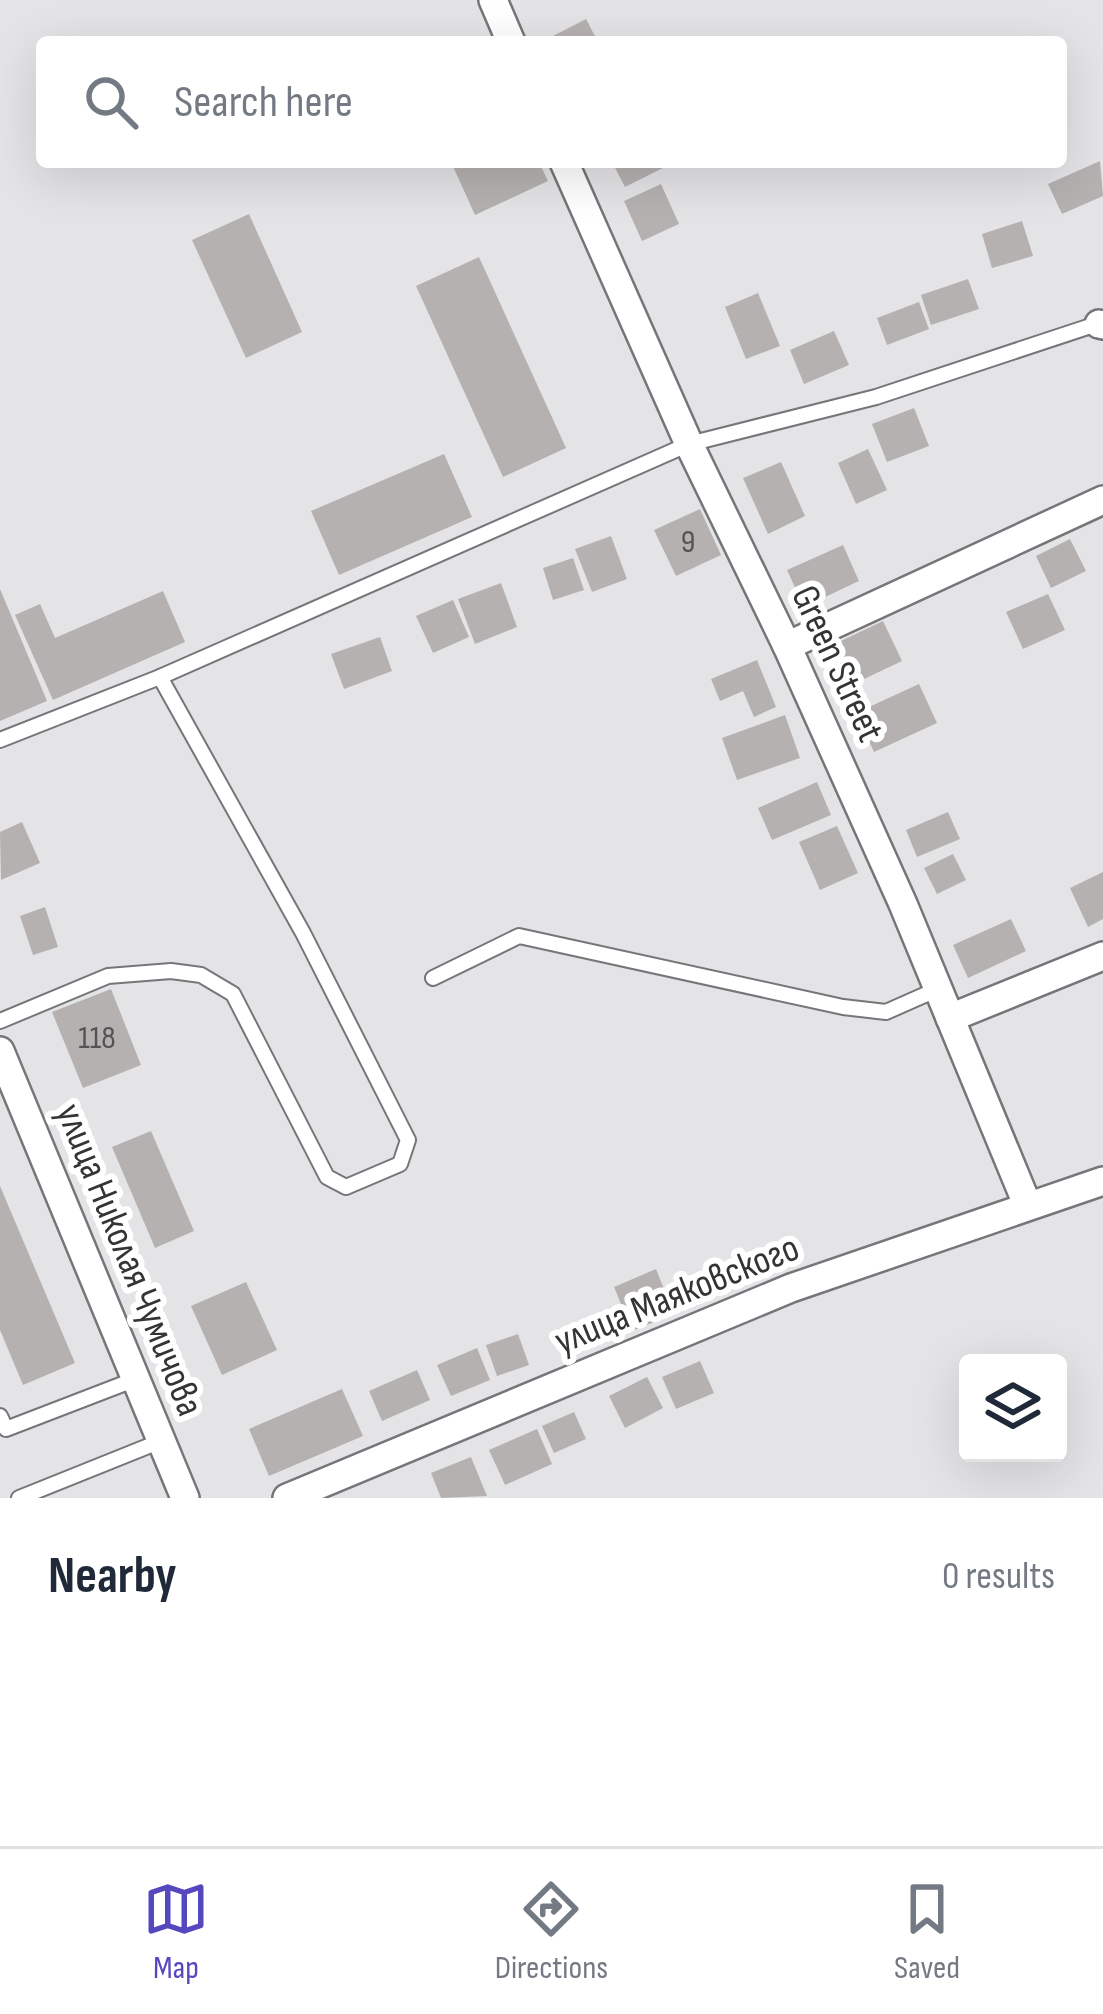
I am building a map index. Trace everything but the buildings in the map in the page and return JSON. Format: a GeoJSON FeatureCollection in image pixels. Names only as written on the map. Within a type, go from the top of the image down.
{"type":"FeatureCollection","features":[{"type":"Feature","properties":{"kind":"street"},"geometry":{"type":"LineString","coordinates":[[493,0],[509,36]]}},
{"type":"Feature","properties":{"kind":"street","name":"Green Street"},"geometry":{"type":"LineString","coordinates":[[568,168],[689,444],[787,646],[1028,1204]]}},
{"type":"Feature","properties":{"kind":"street"},"geometry":{"type":"LineString","coordinates":[[787,646],[1103,500]]}},
{"type":"Feature","properties":{"kind":"street"},"geometry":{"type":"LineString","coordinates":[[950,1018],[1103,956]]}},
{"type":"Feature","properties":{"kind":"street","name":"улица Николая Чумичова"},"geometry":{"type":"LineString","coordinates":[[0,1051],[185,1498]]}},
{"type":"Feature","properties":{"kind":"street","name":"улица Маяковского"},"geometry":{"type":"LineString","coordinates":[[287,1498],[791,1288],[1103,1180]]}},
{"type":"Feature","properties":{"kind":"lane"},"geometry":{"type":"LineString","coordinates":[[0,740],[160,676],[689,444],[876,397],[1102,324]]}},
{"type":"Feature","properties":{"kind":"lane"},"geometry":{"type":"LineString","coordinates":[[0,1021],[108,976],[170,971],[201,975],[232,994],[328,1177],[346,1187],[400,1164],[408,1140],[303,933],[160,676]]}},
{"type":"Feature","properties":{"kind":"lane"},"geometry":{"type":"LineString","coordinates":[[433,977],[519,936],[843,1007],[886,1012],[938,989]]}},
{"type":"Feature","properties":{"kind":"lane"},"geometry":{"type":"LineString","coordinates":[[0,1416],[5,1429],[136,1379]]}},
{"type":"Feature","properties":{"kind":"lane"},"geometry":{"type":"LineString","coordinates":[[19,1498],[161,1441]]}}]}
